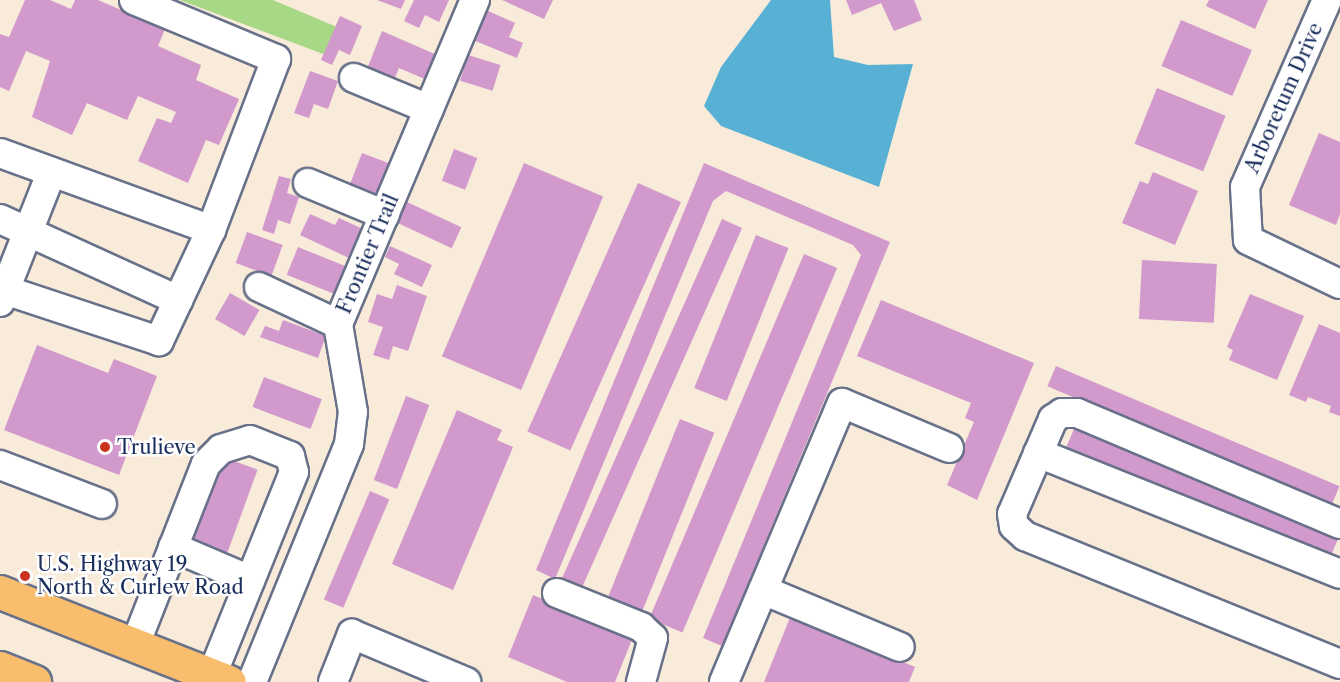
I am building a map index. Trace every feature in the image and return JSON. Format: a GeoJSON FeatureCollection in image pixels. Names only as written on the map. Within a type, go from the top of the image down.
{"type":"FeatureCollection","features":[{"type":"Feature","properties":{"kind":"highway"},"geometry":{"type":"LineString","coordinates":[[0,592],[220,679]]}},
{"type":"Feature","properties":{"kind":"highway"},"geometry":{"type":"LineString","coordinates":[[0,668],[34,682]]}},
{"type":"Feature","properties":{"kind":"street"},"geometry":{"type":"LineString","coordinates":[[51,173],[3,296],[159,341],[211,230],[276,59],[134,0]]}},
{"type":"Feature","properties":{"kind":"street","name":"Frontier Trail"},"geometry":{"type":"LineString","coordinates":[[252,682],[349,444],[353,412],[338,324],[476,0]]}},
{"type":"Feature","properties":{"kind":"street","name":"Arboretum Drive"},"geometry":{"type":"LineString","coordinates":[[1327,0],[1245,187],[1248,240],[1340,284]]}},
{"type":"Feature","properties":{"kind":"street"},"geometry":{"type":"LineString","coordinates":[[354,78],[429,109]]}},
{"type":"Feature","properties":{"kind":"street"},"geometry":{"type":"LineString","coordinates":[[0,153],[211,230]]}},
{"type":"Feature","properties":{"kind":"street"},"geometry":{"type":"LineString","coordinates":[[308,183],[386,215]]}},
{"type":"Feature","properties":{"kind":"street"},"geometry":{"type":"LineString","coordinates":[[0,219],[178,300]]}},
{"type":"Feature","properties":{"kind":"street"},"geometry":{"type":"LineString","coordinates":[[259,287],[338,324]]}},
{"type":"Feature","properties":{"kind":"street"},"geometry":{"type":"LineString","coordinates":[[724,682],[842,403],[949,448]]}},
{"type":"Feature","properties":{"kind":"street"},"geometry":{"type":"LineString","coordinates":[[1340,524],[1077,413],[1062,413],[1053,419],[1012,514],[1014,526],[1025,536],[1340,664]]}},
{"type":"Feature","properties":{"kind":"street"},"geometry":{"type":"LineString","coordinates":[[135,645],[206,464],[221,449],[250,440],[290,456],[294,472],[250,580],[220,679]]}},
{"type":"Feature","properties":{"kind":"street"},"geometry":{"type":"LineString","coordinates":[[1038,453],[1340,574]]}},
{"type":"Feature","properties":{"kind":"street"},"geometry":{"type":"LineString","coordinates":[[0,465],[102,504]]}},
{"type":"Feature","properties":{"kind":"street"},"geometry":{"type":"LineString","coordinates":[[173,547],[250,580]]}},
{"type":"Feature","properties":{"kind":"street"},"geometry":{"type":"LineString","coordinates":[[763,591],[900,647]]}},
{"type":"Feature","properties":{"kind":"street"},"geometry":{"type":"LineString","coordinates":[[557,593],[641,627],[653,638],[641,682]]}},
{"type":"Feature","properties":{"kind":"street"},"geometry":{"type":"LineString","coordinates":[[333,682],[352,634],[466,682]]}},
{"type":"Feature","properties":{"kind":"green space"},"geometry":{"type":"Polygon","coordinates":[[[180,0],[273,0],[337,27],[326,55],[180,0]]]}},
{"type":"Feature","properties":{"kind":"water"},"geometry":{"type":"Polygon","coordinates":[[[771,0],[830,0],[834,57],[868,65],[913,64],[879,187],[721,126],[704,106],[721,67],[771,0]]]}},
{"type":"Feature","properties":{"kind":"building"},"geometry":{"type":"Polygon","coordinates":[[[25,0],[50,0],[71,9],[75,0],[98,0],[165,29],[158,46],[201,65],[196,80],[239,99],[219,145],[206,140],[188,183],[138,161],[157,118],[171,123],[176,112],[138,96],[127,120],[87,103],[72,135],[32,117],[50,61],[26,51],[9,91],[0,87],[0,34],[9,37],[25,0]]]}},
{"type":"Feature","properties":{"kind":"building"},"geometry":{"type":"Polygon","coordinates":[[[377,0],[405,0],[401,9],[377,0]]]}},
{"type":"Feature","properties":{"kind":"building"},"geometry":{"type":"Polygon","coordinates":[[[414,0],[449,0],[439,22],[425,15],[419,28],[404,21],[414,0]]]}},
{"type":"Feature","properties":{"kind":"building"},"geometry":{"type":"Polygon","coordinates":[[[502,0],[553,0],[544,19],[502,0]]]}},
{"type":"Feature","properties":{"kind":"building"},"geometry":{"type":"Polygon","coordinates":[[[846,0],[914,0],[922,20],[894,31],[881,3],[852,15],[846,0]]]}},
{"type":"Feature","properties":{"kind":"building"},"geometry":{"type":"Polygon","coordinates":[[[1209,0],[1268,0],[1255,29],[1206,6],[1209,0]]]}},
{"type":"Feature","properties":{"kind":"building"},"geometry":{"type":"Polygon","coordinates":[[[486,10],[515,23],[509,37],[523,43],[517,58],[473,40],[486,10]]]}},
{"type":"Feature","properties":{"kind":"building"},"geometry":{"type":"Polygon","coordinates":[[[340,16],[362,26],[350,55],[339,50],[332,65],[321,60],[340,16]]]}},
{"type":"Feature","properties":{"kind":"building"},"geometry":{"type":"Polygon","coordinates":[[[1181,20],[1252,50],[1232,96],[1161,66],[1181,20]]]}},
{"type":"Feature","properties":{"kind":"building"},"geometry":{"type":"Polygon","coordinates":[[[382,31],[437,55],[427,80],[399,68],[394,80],[367,69],[382,31]]]}},
{"type":"Feature","properties":{"kind":"building"},"geometry":{"type":"Polygon","coordinates":[[[468,55],[501,65],[493,91],[460,81],[468,55]]]}},
{"type":"Feature","properties":{"kind":"building"},"geometry":{"type":"Polygon","coordinates":[[[310,71],[338,81],[328,109],[314,104],[309,118],[294,113],[310,71]]]}},
{"type":"Feature","properties":{"kind":"building"},"geometry":{"type":"Polygon","coordinates":[[[1157,88],[1226,116],[1203,171],[1135,144],[1157,88]]]}},
{"type":"Feature","properties":{"kind":"building"},"geometry":{"type":"Polygon","coordinates":[[[1319,133],[1340,142],[1340,214],[1336,225],[1289,205],[1319,133]]]}},
{"type":"Feature","properties":{"kind":"building"},"geometry":{"type":"Polygon","coordinates":[[[454,149],[477,158],[465,190],[442,181],[454,149]]]}},
{"type":"Feature","properties":{"kind":"building"},"geometry":{"type":"Polygon","coordinates":[[[362,153],[391,164],[379,195],[350,184],[362,153]]]}},
{"type":"Feature","properties":{"kind":"building"},"geometry":{"type":"Polygon","coordinates":[[[524,163],[603,197],[521,390],[442,356],[524,163]]]}},
{"type":"Feature","properties":{"kind":"building"},"geometry":{"type":"Polygon","coordinates":[[[704,163],[890,242],[722,646],[703,638],[861,255],[853,245],[726,191],[713,201],[555,579],[536,570],[704,163]]]}},
{"type":"Feature","properties":{"kind":"building"},"geometry":{"type":"Polygon","coordinates":[[[1153,172],[1198,191],[1175,245],[1122,223],[1140,181],[1148,184],[1153,172]]]}},
{"type":"Feature","properties":{"kind":"building"},"geometry":{"type":"Polygon","coordinates":[[[279,176],[291,179],[287,193],[299,197],[290,224],[278,220],[274,234],[262,230],[279,176]]]}},
{"type":"Feature","properties":{"kind":"building"},"geometry":{"type":"Polygon","coordinates":[[[638,183],[681,202],[570,451],[527,431],[638,183]]]}},
{"type":"Feature","properties":{"kind":"building"},"geometry":{"type":"Polygon","coordinates":[[[407,202],[461,227],[452,248],[397,223],[407,202]]]}},
{"type":"Feature","properties":{"kind":"building"},"geometry":{"type":"Polygon","coordinates":[[[310,214],[335,225],[339,218],[365,230],[351,259],[300,235],[310,214]]]}},
{"type":"Feature","properties":{"kind":"building"},"geometry":{"type":"Polygon","coordinates":[[[722,219],[742,228],[580,592],[560,583],[722,219]]]}},
{"type":"Feature","properties":{"kind":"building"},"geometry":{"type":"Polygon","coordinates":[[[247,232],[283,245],[271,276],[236,263],[247,232]]]}},
{"type":"Feature","properties":{"kind":"building"},"geometry":{"type":"Polygon","coordinates":[[[756,235],[788,248],[727,401],[694,388],[756,235]]]}},
{"type":"Feature","properties":{"kind":"building"},"geometry":{"type":"Polygon","coordinates":[[[390,246],[432,265],[422,287],[394,274],[399,264],[385,257],[390,246]]]}},
{"type":"Feature","properties":{"kind":"building"},"geometry":{"type":"Polygon","coordinates":[[[298,247],[350,268],[339,296],[287,275],[298,247]]]}},
{"type":"Feature","properties":{"kind":"building"},"geometry":{"type":"Polygon","coordinates":[[[804,254],[837,268],[682,633],[649,619],[804,254]]]}},
{"type":"Feature","properties":{"kind":"building"},"geometry":{"type":"Polygon","coordinates":[[[1142,260],[1217,264],[1214,323],[1139,319],[1142,260]]]}},
{"type":"Feature","properties":{"kind":"building"},"geometry":{"type":"Polygon","coordinates":[[[397,285],[427,296],[408,351],[393,346],[389,360],[373,355],[383,327],[368,322],[377,294],[392,299],[397,285]]]}},
{"type":"Feature","properties":{"kind":"building"},"geometry":{"type":"Polygon","coordinates":[[[230,293],[259,310],[244,336],[215,319],[230,293]]]}},
{"type":"Feature","properties":{"kind":"building"},"geometry":{"type":"Polygon","coordinates":[[[1250,294],[1304,316],[1277,380],[1229,360],[1233,350],[1227,347],[1250,294]]]}},
{"type":"Feature","properties":{"kind":"building"},"geometry":{"type":"Polygon","coordinates":[[[881,300],[1034,363],[977,500],[947,485],[974,422],[965,418],[971,403],[857,356],[881,300]]]}},
{"type":"Feature","properties":{"kind":"building"},"geometry":{"type":"Polygon","coordinates":[[[283,320],[326,336],[318,358],[260,337],[265,326],[279,331],[283,320]]]}},
{"type":"Feature","properties":{"kind":"building"},"geometry":{"type":"Polygon","coordinates":[[[1319,324],[1340,333],[1340,416],[1329,412],[1331,406],[1308,397],[1306,402],[1289,395],[1319,324]]]}},
{"type":"Feature","properties":{"kind":"building"},"geometry":{"type":"Polygon","coordinates":[[[37,345],[108,373],[114,359],[157,376],[119,475],[4,430],[37,345]]]}},
{"type":"Feature","properties":{"kind":"building"},"geometry":{"type":"Polygon","coordinates":[[[1056,366],[1340,486],[1331,507],[1047,386],[1056,366]]]}},
{"type":"Feature","properties":{"kind":"building"},"geometry":{"type":"Polygon","coordinates":[[[264,377],[322,399],[310,429],[253,407],[264,377]]]}},
{"type":"Feature","properties":{"kind":"building"},"geometry":{"type":"Polygon","coordinates":[[[406,396],[429,405],[397,489],[374,480],[406,396]]]}},
{"type":"Feature","properties":{"kind":"building"},"geometry":{"type":"Polygon","coordinates":[[[457,410],[502,430],[497,440],[513,447],[453,590],[392,564],[457,410]]]}},
{"type":"Feature","properties":{"kind":"building"},"geometry":{"type":"Polygon","coordinates":[[[680,419],[714,433],[642,613],[607,599],[680,419]]]}},
{"type":"Feature","properties":{"kind":"building"},"geometry":{"type":"Polygon","coordinates":[[[1077,422],[1340,534],[1330,559],[1066,447],[1077,422]]]}},
{"type":"Feature","properties":{"kind":"building"},"geometry":{"type":"Polygon","coordinates":[[[220,456],[258,470],[224,561],[187,547],[220,456]]]}},
{"type":"Feature","properties":{"kind":"building"},"geometry":{"type":"Polygon","coordinates":[[[370,491],[389,499],[343,608],[324,600],[370,491]]]}},
{"type":"Feature","properties":{"kind":"building"},"geometry":{"type":"Polygon","coordinates":[[[533,595],[633,637],[615,682],[567,682],[508,657],[533,595]]]}},
{"type":"Feature","properties":{"kind":"building"},"geometry":{"type":"Polygon","coordinates":[[[791,615],[915,667],[909,682],[764,682],[791,615]]]}},
{"type":"Feature","properties":{"kind":"place","name":"Trulieve"},"geometry":{"type":"Point","coordinates":[105,447]}},
{"type":"Feature","properties":{"kind":"place","name":"U.S. Highway 19 North & Curlew Road"},"geometry":{"type":"Point","coordinates":[25,576]}}]}
